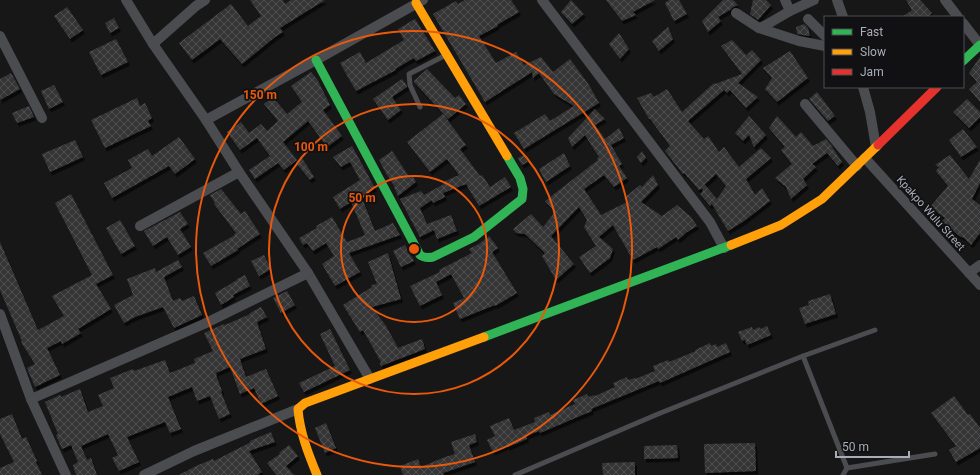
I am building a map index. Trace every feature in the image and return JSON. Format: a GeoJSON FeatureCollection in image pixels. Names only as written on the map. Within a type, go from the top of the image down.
{"type":"FeatureCollection","features":[{"type":"Feature","properties":{"kind":"street"},"geometry":{"type":"LineString","coordinates":[[126,0],[153,44],[206,120],[239,172],[308,274],[370,379]]}},
{"type":"Feature","properties":{"kind":"street"},"geometry":{"type":"LineString","coordinates":[[153,44],[196,6],[205,0]]}},
{"type":"Feature","properties":{"kind":"street"},"geometry":{"type":"LineString","coordinates":[[542,0],[710,222],[724,248]]}},
{"type":"Feature","properties":{"kind":"street"},"geometry":{"type":"LineString","coordinates":[[785,0],[790,11]]}},
{"type":"Feature","properties":{"kind":"street"},"geometry":{"type":"LineString","coordinates":[[759,28],[814,0]]}},
{"type":"Feature","properties":{"kind":"street"},"geometry":{"type":"LineString","coordinates":[[837,0],[843,16]]}},
{"type":"Feature","properties":{"kind":"street"},"geometry":{"type":"LineString","coordinates":[[945,0],[957,16]]}},
{"type":"Feature","properties":{"kind":"street"},"geometry":{"type":"LineString","coordinates":[[206,120],[420,2],[447,55],[520,178],[524,189],[522,199],[474,237],[433,257],[427,258],[420,255],[316,60]]}},
{"type":"Feature","properties":{"kind":"street"},"geometry":{"type":"LineString","coordinates":[[736,13],[759,28],[791,39],[824,46]]}},
{"type":"Feature","properties":{"kind":"street"},"geometry":{"type":"LineString","coordinates":[[808,19],[824,35]]}},
{"type":"Feature","properties":{"kind":"street"},"geometry":{"type":"LineString","coordinates":[[964,24],[980,45],[964,61]]}},
{"type":"Feature","properties":{"kind":"street"},"geometry":{"type":"LineString","coordinates":[[0,36],[42,118]]}},
{"type":"Feature","properties":{"kind":"street"},"geometry":{"type":"LineString","coordinates":[[864,88],[876,147]]}},
{"type":"Feature","properties":{"kind":"street"},"geometry":{"type":"LineString","coordinates":[[144,475],[194,450],[298,410],[305,403],[322,398],[781,226],[822,199],[936,88]]}},
{"type":"Feature","properties":{"kind":"street"},"geometry":{"type":"LineString","coordinates":[[805,104],[857,166]]}},
{"type":"Feature","properties":{"kind":"street","name":"Kpakpo Wulu Street"},"geometry":{"type":"LineString","coordinates":[[865,158],[980,285]]}},
{"type":"Feature","properties":{"kind":"street"},"geometry":{"type":"LineString","coordinates":[[140,226],[239,172]]}},
{"type":"Feature","properties":{"kind":"street"},"geometry":{"type":"LineString","coordinates":[[969,273],[980,265]]}},
{"type":"Feature","properties":{"kind":"street"},"geometry":{"type":"LineString","coordinates":[[31,399],[204,324],[308,274]]}},
{"type":"Feature","properties":{"kind":"street"},"geometry":{"type":"LineString","coordinates":[[0,314],[31,399],[66,475]]}},
{"type":"Feature","properties":{"kind":"street"},"geometry":{"type":"LineString","coordinates":[[298,410],[303,441],[317,475]]}},
{"type":"Feature","properties":{"kind":"lane"},"geometry":{"type":"LineString","coordinates":[[420,107],[410,85],[409,74],[447,55]]}},
{"type":"Feature","properties":{"kind":"lane"},"geometry":{"type":"LineString","coordinates":[[515,475],[658,414],[803,356],[875,330]]}},
{"type":"Feature","properties":{"kind":"lane"},"geometry":{"type":"LineString","coordinates":[[803,356],[847,468]]}},
{"type":"Feature","properties":{"kind":"lane"},"geometry":{"type":"LineString","coordinates":[[847,468],[935,454]]}},
{"type":"Feature","properties":{"kind":"lane"},"geometry":{"type":"LineString","coordinates":[[843,475],[847,468]]}},
{"type":"Feature","properties":{"kind":"building"},"geometry":{"type":"Polygon","coordinates":[[[250,0],[283,0],[285,4],[291,0],[325,0],[280,28],[283,32],[242,64],[220,39],[192,60],[179,43],[231,4],[248,26],[261,16],[250,0]]]}},
{"type":"Feature","properties":{"kind":"building"},"geometry":{"type":"Polygon","coordinates":[[[465,0],[511,0],[519,12],[497,25],[498,26],[479,36],[496,63],[516,52],[524,65],[541,57],[553,72],[570,59],[589,85],[599,103],[524,149],[514,133],[545,114],[550,121],[574,106],[554,94],[539,73],[533,78],[532,72],[485,102],[433,14],[456,1],[458,4],[465,0]]]}},
{"type":"Feature","properties":{"kind":"building"},"geometry":{"type":"Polygon","coordinates":[[[571,0],[584,14],[572,24],[561,12],[571,0]]]}},
{"type":"Feature","properties":{"kind":"building"},"geometry":{"type":"Polygon","coordinates":[[[606,0],[655,0],[633,12],[636,15],[622,21],[606,0]]]}},
{"type":"Feature","properties":{"kind":"building"},"geometry":{"type":"Polygon","coordinates":[[[669,0],[679,0],[687,14],[674,21],[665,3],[669,0]]]}},
{"type":"Feature","properties":{"kind":"building"},"geometry":{"type":"Polygon","coordinates":[[[723,0],[733,0],[738,5],[718,17],[721,21],[708,32],[702,21],[723,0]]]}},
{"type":"Feature","properties":{"kind":"building"},"geometry":{"type":"Polygon","coordinates":[[[753,0],[766,0],[771,5],[758,20],[750,14],[753,0]]]}},
{"type":"Feature","properties":{"kind":"building"},"geometry":{"type":"Polygon","coordinates":[[[906,0],[920,0],[932,13],[929,16],[903,16],[912,10],[906,0]]]}},
{"type":"Feature","properties":{"kind":"building"},"geometry":{"type":"Polygon","coordinates":[[[67,7],[83,30],[70,39],[54,16],[67,7]]]}},
{"type":"Feature","properties":{"kind":"building"},"geometry":{"type":"Polygon","coordinates":[[[114,18],[119,28],[110,33],[105,23],[114,18]]]}},
{"type":"Feature","properties":{"kind":"building"},"geometry":{"type":"Polygon","coordinates":[[[415,19],[435,51],[416,61],[414,58],[395,69],[396,70],[356,91],[340,63],[360,52],[366,63],[404,40],[398,29],[415,19]]]}},
{"type":"Feature","properties":{"kind":"building"},"geometry":{"type":"Polygon","coordinates":[[[804,24],[808,28],[810,36],[797,34],[796,27],[804,24]]]}},
{"type":"Feature","properties":{"kind":"building"},"geometry":{"type":"Polygon","coordinates":[[[668,27],[673,39],[659,51],[652,41],[668,27]]]}},
{"type":"Feature","properties":{"kind":"building"},"geometry":{"type":"Polygon","coordinates":[[[619,33],[629,49],[620,59],[609,44],[619,33]]]}},
{"type":"Feature","properties":{"kind":"building"},"geometry":{"type":"Polygon","coordinates":[[[116,39],[128,62],[101,75],[89,52],[116,39]]]}},
{"type":"Feature","properties":{"kind":"building"},"geometry":{"type":"Polygon","coordinates":[[[732,40],[746,55],[752,50],[761,60],[738,83],[758,97],[746,108],[730,90],[727,93],[724,90],[688,121],[704,139],[708,136],[719,152],[724,147],[739,167],[761,148],[771,158],[746,179],[755,195],[762,188],[770,201],[728,231],[712,204],[710,206],[700,194],[703,191],[702,188],[699,190],[684,173],[683,174],[665,151],[670,146],[649,119],[637,98],[651,93],[654,97],[667,89],[682,112],[714,83],[715,84],[742,74],[721,46],[732,40]],[[716,174],[703,186],[705,185],[717,199],[726,186],[716,174]]]}},
{"type":"Feature","properties":{"kind":"building"},"geometry":{"type":"Polygon","coordinates":[[[790,51],[808,78],[777,102],[765,89],[772,78],[763,68],[790,51]]]}},
{"type":"Feature","properties":{"kind":"building"},"geometry":{"type":"Polygon","coordinates":[[[980,57],[980,102],[969,89],[977,82],[969,73],[980,57]]]}},
{"type":"Feature","properties":{"kind":"building"},"geometry":{"type":"Polygon","coordinates":[[[427,69],[455,98],[459,95],[466,104],[448,119],[414,82],[427,69]]]}},
{"type":"Feature","properties":{"kind":"building"},"geometry":{"type":"Polygon","coordinates":[[[311,72],[317,79],[330,105],[323,110],[342,136],[327,147],[308,121],[283,142],[297,160],[284,170],[278,163],[255,179],[249,170],[270,156],[257,138],[240,150],[227,132],[241,122],[249,133],[261,124],[267,131],[278,121],[264,104],[273,97],[287,114],[302,102],[291,86],[311,72]]]}},
{"type":"Feature","properties":{"kind":"building"},"geometry":{"type":"Polygon","coordinates":[[[11,73],[20,89],[0,100],[0,79],[11,73]]]}},
{"type":"Feature","properties":{"kind":"building"},"geometry":{"type":"Polygon","coordinates":[[[402,79],[407,87],[392,97],[401,110],[388,120],[373,99],[402,79]]]}},
{"type":"Feature","properties":{"kind":"building"},"geometry":{"type":"Polygon","coordinates":[[[54,85],[63,102],[49,109],[41,91],[54,85]]]}},
{"type":"Feature","properties":{"kind":"building"},"geometry":{"type":"Polygon","coordinates":[[[817,92],[835,116],[828,121],[809,99],[817,92]]]}},
{"type":"Feature","properties":{"kind":"building"},"geometry":{"type":"Polygon","coordinates":[[[137,98],[140,106],[145,103],[152,118],[148,121],[151,126],[105,148],[91,120],[137,98]]]}},
{"type":"Feature","properties":{"kind":"building"},"geometry":{"type":"Polygon","coordinates":[[[967,99],[980,112],[980,117],[969,128],[953,112],[967,99]]]}},
{"type":"Feature","properties":{"kind":"building"},"geometry":{"type":"Polygon","coordinates":[[[29,106],[34,117],[17,123],[12,113],[29,106]]]}},
{"type":"Feature","properties":{"kind":"building"},"geometry":{"type":"Polygon","coordinates":[[[595,109],[605,119],[595,125],[605,139],[619,128],[624,138],[611,145],[622,164],[619,166],[627,178],[614,187],[604,175],[584,189],[601,215],[627,202],[624,198],[640,185],[642,187],[653,175],[658,185],[641,202],[662,216],[677,205],[691,217],[697,226],[678,240],[676,237],[658,249],[657,247],[633,260],[613,225],[599,237],[613,249],[610,258],[590,273],[579,257],[596,246],[584,227],[587,220],[579,207],[551,236],[574,264],[556,280],[542,256],[545,253],[525,234],[516,233],[513,229],[531,214],[543,227],[555,212],[545,201],[598,160],[597,159],[599,157],[585,135],[572,147],[568,138],[595,109]]]}},
{"type":"Feature","properties":{"kind":"building"},"geometry":{"type":"Polygon","coordinates":[[[443,114],[466,145],[460,149],[490,187],[505,177],[511,187],[479,206],[466,184],[443,193],[445,197],[433,203],[432,200],[420,208],[427,224],[451,215],[457,231],[437,239],[434,230],[420,237],[400,199],[421,191],[424,195],[444,184],[443,182],[459,175],[447,159],[430,172],[407,142],[443,114]]]}},
{"type":"Feature","properties":{"kind":"building"},"geometry":{"type":"Polygon","coordinates":[[[749,116],[766,135],[754,147],[749,135],[743,141],[735,133],[749,116]]]}},
{"type":"Feature","properties":{"kind":"building"},"geometry":{"type":"Polygon","coordinates":[[[777,116],[796,137],[801,132],[813,146],[826,139],[842,162],[838,166],[827,153],[812,164],[816,167],[803,179],[807,185],[791,199],[786,187],[775,178],[792,164],[781,150],[785,147],[769,128],[777,116]]]}},
{"type":"Feature","properties":{"kind":"building"},"geometry":{"type":"Polygon","coordinates":[[[963,129],[977,147],[961,157],[949,140],[963,129]]]}},
{"type":"Feature","properties":{"kind":"building"},"geometry":{"type":"Polygon","coordinates":[[[179,137],[195,159],[175,174],[169,166],[112,198],[104,183],[132,168],[128,160],[148,149],[152,156],[179,137]]]}},
{"type":"Feature","properties":{"kind":"building"},"geometry":{"type":"Polygon","coordinates":[[[75,140],[83,157],[50,172],[42,154],[75,140]]]}},
{"type":"Feature","properties":{"kind":"building"},"geometry":{"type":"Polygon","coordinates":[[[352,146],[375,188],[361,196],[375,231],[393,223],[400,235],[349,253],[360,272],[335,286],[322,264],[334,256],[326,243],[313,251],[307,243],[303,245],[299,238],[317,228],[316,226],[332,217],[347,242],[365,235],[351,202],[340,209],[333,197],[360,180],[350,162],[341,167],[333,157],[352,146]]]}},
{"type":"Feature","properties":{"kind":"building"},"geometry":{"type":"Polygon","coordinates":[[[392,151],[410,178],[413,176],[416,182],[398,196],[395,187],[379,160],[392,151]]]}},
{"type":"Feature","properties":{"kind":"building"},"geometry":{"type":"Polygon","coordinates":[[[642,151],[646,158],[641,163],[637,157],[642,151]]]}},
{"type":"Feature","properties":{"kind":"building"},"geometry":{"type":"Polygon","coordinates":[[[564,153],[570,166],[546,182],[539,169],[564,153]]]}},
{"type":"Feature","properties":{"kind":"building"},"geometry":{"type":"Polygon","coordinates":[[[524,155],[528,162],[522,165],[518,158],[524,155]]]}},
{"type":"Feature","properties":{"kind":"building"},"geometry":{"type":"Polygon","coordinates":[[[950,155],[969,179],[980,160],[980,183],[972,199],[980,205],[980,233],[971,245],[942,221],[945,218],[930,207],[948,186],[936,171],[939,167],[935,165],[950,155]]]}},
{"type":"Feature","properties":{"kind":"building"},"geometry":{"type":"Polygon","coordinates":[[[302,158],[314,177],[310,180],[296,163],[302,158]]]}},
{"type":"Feature","properties":{"kind":"building"},"geometry":{"type":"Polygon","coordinates":[[[221,189],[241,214],[245,211],[260,234],[237,249],[238,250],[211,266],[203,253],[236,233],[214,204],[215,203],[210,195],[221,189]]]}},
{"type":"Feature","properties":{"kind":"building"},"geometry":{"type":"Polygon","coordinates":[[[71,194],[113,275],[96,284],[111,309],[78,329],[81,333],[62,344],[61,341],[47,348],[60,375],[35,387],[27,368],[35,364],[21,342],[22,341],[0,290],[0,242],[38,330],[64,316],[52,296],[92,275],[55,203],[71,194]]]}},
{"type":"Feature","properties":{"kind":"building"},"geometry":{"type":"Polygon","coordinates":[[[180,212],[188,224],[180,229],[191,247],[178,255],[167,237],[153,246],[144,231],[180,212]]]}},
{"type":"Feature","properties":{"kind":"building"},"geometry":{"type":"Polygon","coordinates":[[[120,220],[135,246],[121,254],[106,228],[120,220]]]}},
{"type":"Feature","properties":{"kind":"building"},"geometry":{"type":"Polygon","coordinates":[[[489,236],[498,248],[492,252],[517,293],[495,306],[460,319],[453,303],[464,298],[451,274],[436,282],[442,295],[420,306],[410,286],[440,272],[439,270],[472,253],[469,249],[479,244],[489,236]]]}},
{"type":"Feature","properties":{"kind":"building"},"geometry":{"type":"Polygon","coordinates":[[[405,245],[414,261],[401,267],[393,251],[405,245]]]}},
{"type":"Feature","properties":{"kind":"building"},"geometry":{"type":"Polygon","coordinates":[[[388,253],[401,299],[372,307],[386,326],[398,348],[422,339],[425,349],[381,366],[381,362],[363,330],[360,332],[343,305],[372,287],[371,285],[377,284],[368,262],[388,253]]]}},
{"type":"Feature","properties":{"kind":"building"},"geometry":{"type":"Polygon","coordinates":[[[264,255],[271,269],[259,276],[251,261],[264,255]]]}},
{"type":"Feature","properties":{"kind":"building"},"geometry":{"type":"Polygon","coordinates":[[[178,260],[182,267],[164,277],[173,301],[180,298],[182,301],[194,296],[202,315],[174,328],[163,307],[135,317],[124,323],[114,305],[133,295],[127,279],[155,268],[156,272],[178,260]]]}},
{"type":"Feature","properties":{"kind":"building"},"geometry":{"type":"Polygon","coordinates":[[[245,275],[250,286],[233,295],[234,297],[221,305],[215,293],[245,275]]]}},
{"type":"Feature","properties":{"kind":"building"},"geometry":{"type":"Polygon","coordinates":[[[287,291],[295,305],[281,313],[273,298],[287,291]]]}},
{"type":"Feature","properties":{"kind":"building"},"geometry":{"type":"Polygon","coordinates":[[[830,294],[836,314],[805,324],[799,308],[809,305],[808,301],[830,294]]]}},
{"type":"Feature","properties":{"kind":"building"},"geometry":{"type":"Polygon","coordinates":[[[261,307],[267,317],[257,322],[266,349],[240,359],[246,377],[266,369],[278,396],[261,404],[254,388],[240,394],[230,367],[216,373],[216,375],[230,414],[219,419],[210,396],[197,401],[192,387],[168,397],[181,429],[170,433],[165,422],[127,437],[139,462],[119,471],[112,458],[118,455],[108,434],[81,446],[87,460],[91,458],[97,475],[76,475],[73,465],[78,462],[71,445],[62,449],[56,435],[58,434],[45,402],[60,395],[61,397],[80,389],[88,412],[103,406],[98,395],[114,388],[110,378],[133,369],[134,371],[165,360],[170,373],[195,363],[194,359],[213,351],[204,333],[250,314],[261,307]]]}},
{"type":"Feature","properties":{"kind":"building"},"geometry":{"type":"Polygon","coordinates":[[[767,326],[771,335],[747,345],[745,340],[742,341],[738,332],[752,327],[753,330],[759,327],[760,329],[767,326]]]}},
{"type":"Feature","properties":{"kind":"building"},"geometry":{"type":"Polygon","coordinates":[[[330,329],[350,370],[304,392],[299,383],[335,366],[320,334],[330,329]]]}},
{"type":"Feature","properties":{"kind":"building"},"geometry":{"type":"Polygon","coordinates":[[[710,343],[711,346],[716,344],[717,347],[726,343],[730,352],[660,383],[659,381],[591,409],[592,411],[540,433],[539,431],[526,436],[527,439],[508,447],[507,446],[493,452],[487,440],[495,436],[490,426],[509,418],[514,430],[535,422],[534,418],[549,412],[550,415],[575,404],[573,400],[587,394],[588,397],[595,396],[615,387],[613,383],[627,377],[628,380],[635,379],[655,371],[653,366],[668,360],[669,362],[696,351],[695,350],[710,343]]]}},
{"type":"Feature","properties":{"kind":"building"},"geometry":{"type":"Polygon","coordinates":[[[954,396],[980,428],[980,448],[956,462],[949,450],[956,446],[931,413],[954,396]]]}},
{"type":"Feature","properties":{"kind":"building"},"geometry":{"type":"Polygon","coordinates":[[[12,414],[22,439],[26,437],[42,475],[0,475],[0,468],[14,462],[0,434],[0,419],[12,414]]]}},
{"type":"Feature","properties":{"kind":"building"},"geometry":{"type":"Polygon","coordinates":[[[326,423],[336,448],[325,453],[315,428],[326,423]]]}},
{"type":"Feature","properties":{"kind":"building"},"geometry":{"type":"Polygon","coordinates":[[[271,432],[275,442],[249,451],[262,472],[257,475],[179,475],[213,459],[214,461],[251,442],[250,441],[271,432]]]}},
{"type":"Feature","properties":{"kind":"building"},"geometry":{"type":"Polygon","coordinates":[[[475,434],[477,442],[469,445],[475,462],[443,473],[444,475],[403,475],[400,466],[418,459],[421,467],[455,454],[451,442],[475,434]]]}},
{"type":"Feature","properties":{"kind":"building"},"geometry":{"type":"Polygon","coordinates":[[[755,443],[756,471],[705,473],[704,444],[755,443]]]}},
{"type":"Feature","properties":{"kind":"building"},"geometry":{"type":"Polygon","coordinates":[[[289,445],[298,456],[286,466],[294,475],[276,475],[267,463],[280,454],[279,453],[289,445]]]}},
{"type":"Feature","properties":{"kind":"building"},"geometry":{"type":"Polygon","coordinates":[[[677,445],[678,458],[644,459],[644,446],[677,445]]]}},
{"type":"Feature","properties":{"kind":"building"},"geometry":{"type":"Polygon","coordinates":[[[635,462],[635,475],[603,475],[602,463],[635,462]]]}},
{"type":"Feature","properties":{"kind":"traffic: fast"},"geometry":{"type":"LineString","coordinates":[[964,60],[980,45]]}},
{"type":"Feature","properties":{"kind":"traffic: fast"},"geometry":{"type":"LineString","coordinates":[[316,60],[420,255],[426,258],[433,257],[474,237],[522,199],[523,189],[520,178],[507,156]]}},
{"type":"Feature","properties":{"kind":"traffic: fast"},"geometry":{"type":"LineString","coordinates":[[484,337],[731,245]]}},
{"type":"Feature","properties":{"kind":"traffic: slow"},"geometry":{"type":"LineString","coordinates":[[416,3],[507,156]]}},
{"type":"Feature","properties":{"kind":"traffic: slow"},"geometry":{"type":"LineString","coordinates":[[731,245],[781,225],[822,199],[878,145]]}},
{"type":"Feature","properties":{"kind":"traffic: slow"},"geometry":{"type":"LineString","coordinates":[[317,475],[305,443],[299,418],[298,409],[305,403],[484,337]]}},
{"type":"Feature","properties":{"kind":"traffic: jam"},"geometry":{"type":"LineString","coordinates":[[878,145],[936,88]]}}]}
